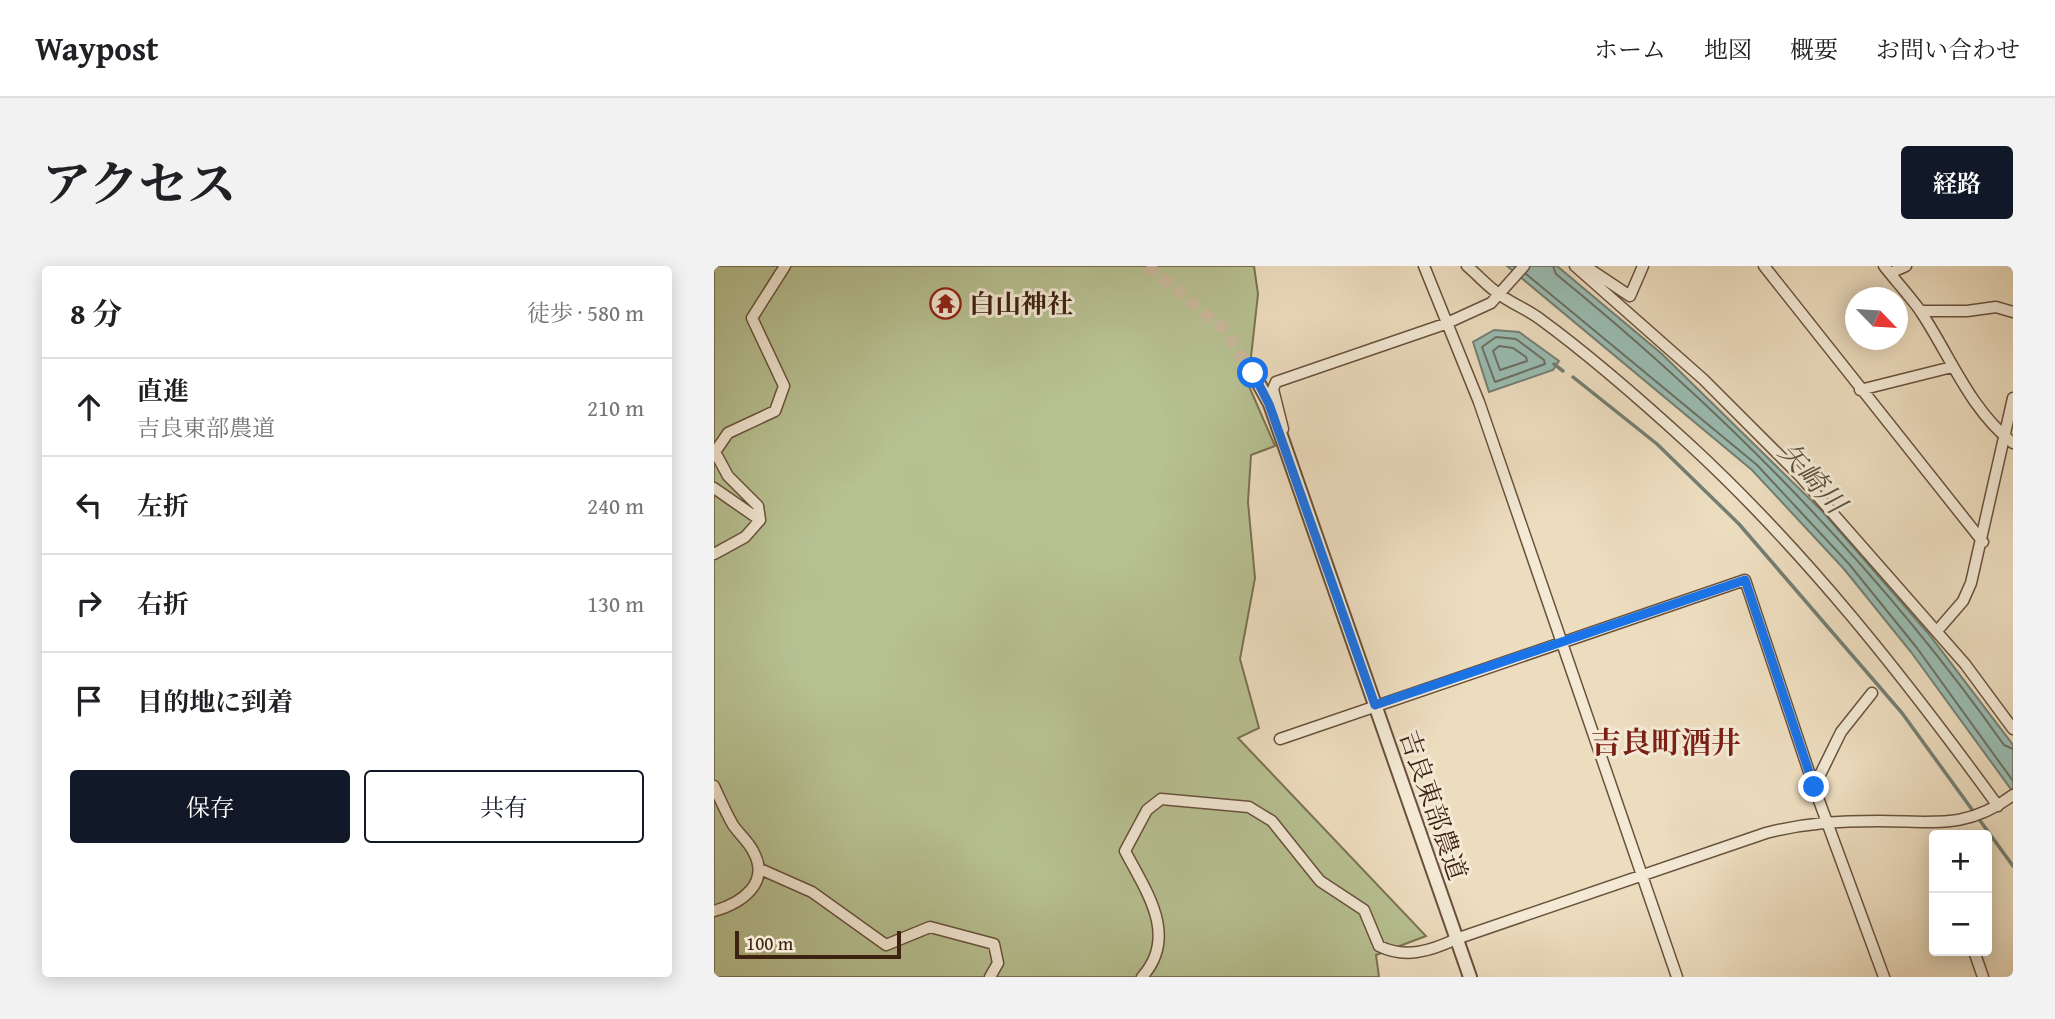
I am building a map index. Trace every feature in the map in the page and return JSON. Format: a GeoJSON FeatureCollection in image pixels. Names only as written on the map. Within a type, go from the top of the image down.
{"type":"FeatureCollection","features":[{"type":"Feature","properties":{"kind":"street"},"geometry":{"type":"LineString","coordinates":[[714,554],[745,537],[760,520],[758,506],[728,476],[715,452],[728,433],[775,411],[785,386],[752,318],[785,266]]}},
{"type":"Feature","properties":{"kind":"street"},"geometry":{"type":"LineString","coordinates":[[1424,266],[1445,324],[1479,402],[1677,977]]}},
{"type":"Feature","properties":{"kind":"street"},"geometry":{"type":"LineString","coordinates":[[1467,266],[1584,354],[1740,493],[1851,616],[1933,716],[1998,806]]}},
{"type":"Feature","properties":{"kind":"street"},"geometry":{"type":"LineString","coordinates":[[1280,437],[1284,427],[1273,389],[1276,382],[1445,324],[1491,303],[1524,266]]}},
{"type":"Feature","properties":{"kind":"street"},"geometry":{"type":"LineString","coordinates":[[1575,266],[1703,379],[1800,476],[1937,631],[2013,729]]}},
{"type":"Feature","properties":{"kind":"street"},"geometry":{"type":"LineString","coordinates":[[1585,266],[1630,296],[1643,266]]}},
{"type":"Feature","properties":{"kind":"street"},"geometry":{"type":"LineString","coordinates":[[1764,266],[1983,542]]}},
{"type":"Feature","properties":{"kind":"street"},"geometry":{"type":"LineString","coordinates":[[1906,266],[1887,270],[1920,311],[1952,367],[2009,440]]}},
{"type":"Feature","properties":{"kind":"street"},"geometry":{"type":"LineString","coordinates":[[1920,311],[1967,311],[1996,307],[2013,312]]}},
{"type":"Feature","properties":{"kind":"street"},"geometry":{"type":"LineString","coordinates":[[1860,390],[1952,367]]}},
{"type":"Feature","properties":{"kind":"street","name":"吉良東部農道"},"geometry":{"type":"LineString","coordinates":[[1253,373],[1269,404],[1470,977]]}},
{"type":"Feature","properties":{"kind":"street"},"geometry":{"type":"LineString","coordinates":[[1937,631],[1967,594],[2009,440],[2013,398]]}},
{"type":"Feature","properties":{"kind":"street"},"geometry":{"type":"LineString","coordinates":[[714,488],[760,520]]}},
{"type":"Feature","properties":{"kind":"street"},"geometry":{"type":"LineString","coordinates":[[1280,739],[1745,580],[1814,787],[1884,977]]}},
{"type":"Feature","properties":{"kind":"street"},"geometry":{"type":"LineString","coordinates":[[1814,787],[1841,732],[1872,693]]}},
{"type":"Feature","properties":{"kind":"street"},"geometry":{"type":"LineString","coordinates":[[714,786],[734,825],[754,851],[760,870],[754,890],[732,906],[714,911]]}},
{"type":"Feature","properties":{"kind":"street"},"geometry":{"type":"LineString","coordinates":[[1142,977],[1159,946],[1159,917],[1125,850],[1147,810],[1161,799],[1249,807],[1272,821],[1320,881],[1364,910],[1376,942],[1390,951],[1424,951],[1766,833],[1828,822],[1932,824],[1965,820],[1998,806],[2013,795]]}},
{"type":"Feature","properties":{"kind":"street"},"geometry":{"type":"LineString","coordinates":[[1932,824],[1934,830]]}},
{"type":"Feature","properties":{"kind":"street"},"geometry":{"type":"LineString","coordinates":[[760,870],[812,892],[886,945],[930,927],[994,944],[998,962],[990,977]]}},
{"type":"Feature","properties":{"kind":"street"},"geometry":{"type":"LineString","coordinates":[[1976,956],[1983,977]]}},
{"type":"Feature","properties":{"kind":"green space"},"geometry":{"type":"Polygon","coordinates":[[[714,266],[1254,266],[1258,294],[1248,384],[1275,446],[1251,455],[1248,502],[1255,578],[1240,659],[1259,728],[1238,738],[1426,936],[1376,955],[1379,977],[714,977],[714,266]]]}},
{"type":"Feature","properties":{"kind":"water"},"geometry":{"type":"Polygon","coordinates":[[[1507,266],[1557,266],[1662,354],[1821,510],[1928,633],[2013,745],[2013,792],[1911,652],[1844,569],[1752,470],[1507,266]]]}},
{"type":"Feature","properties":{"kind":"water"},"geometry":{"type":"Polygon","coordinates":[[[1494,330],[1519,332],[1559,361],[1553,370],[1489,392],[1473,342],[1494,330]]]}},
{"type":"Feature","properties":{"kind":"waterway"},"geometry":{"type":"LineString","coordinates":[[1554,364],[1563,371]]}},
{"type":"Feature","properties":{"kind":"waterway"},"geometry":{"type":"LineString","coordinates":[[1573,377],[1657,444],[1739,524],[1902,713],[2013,866]]}},
{"type":"Feature","properties":{"kind":"tunnel"},"geometry":{"type":"LineString","coordinates":[[1147,266],[1223,328],[1253,373]]}},
{"type":"Feature","properties":{"kind":"place","name":"白山神社"},"geometry":{"type":"Point","coordinates":[946,303]}},
{"type":"Feature","properties":{"kind":"district","name":"吉良町酒井"},"geometry":{"type":"Point","coordinates":[1666,742]}},
{"type":"Feature","properties":{"kind":"route"},"geometry":{"type":"LineString","coordinates":[[1253,373],[1269,404],[1375,705],[1745,580],[1814,787]]}},
{"type":"Feature","properties":{"kind":"water label","name":"矢崎川"},"geometry":{"type":"Point","coordinates":[1813,477]}}]}
